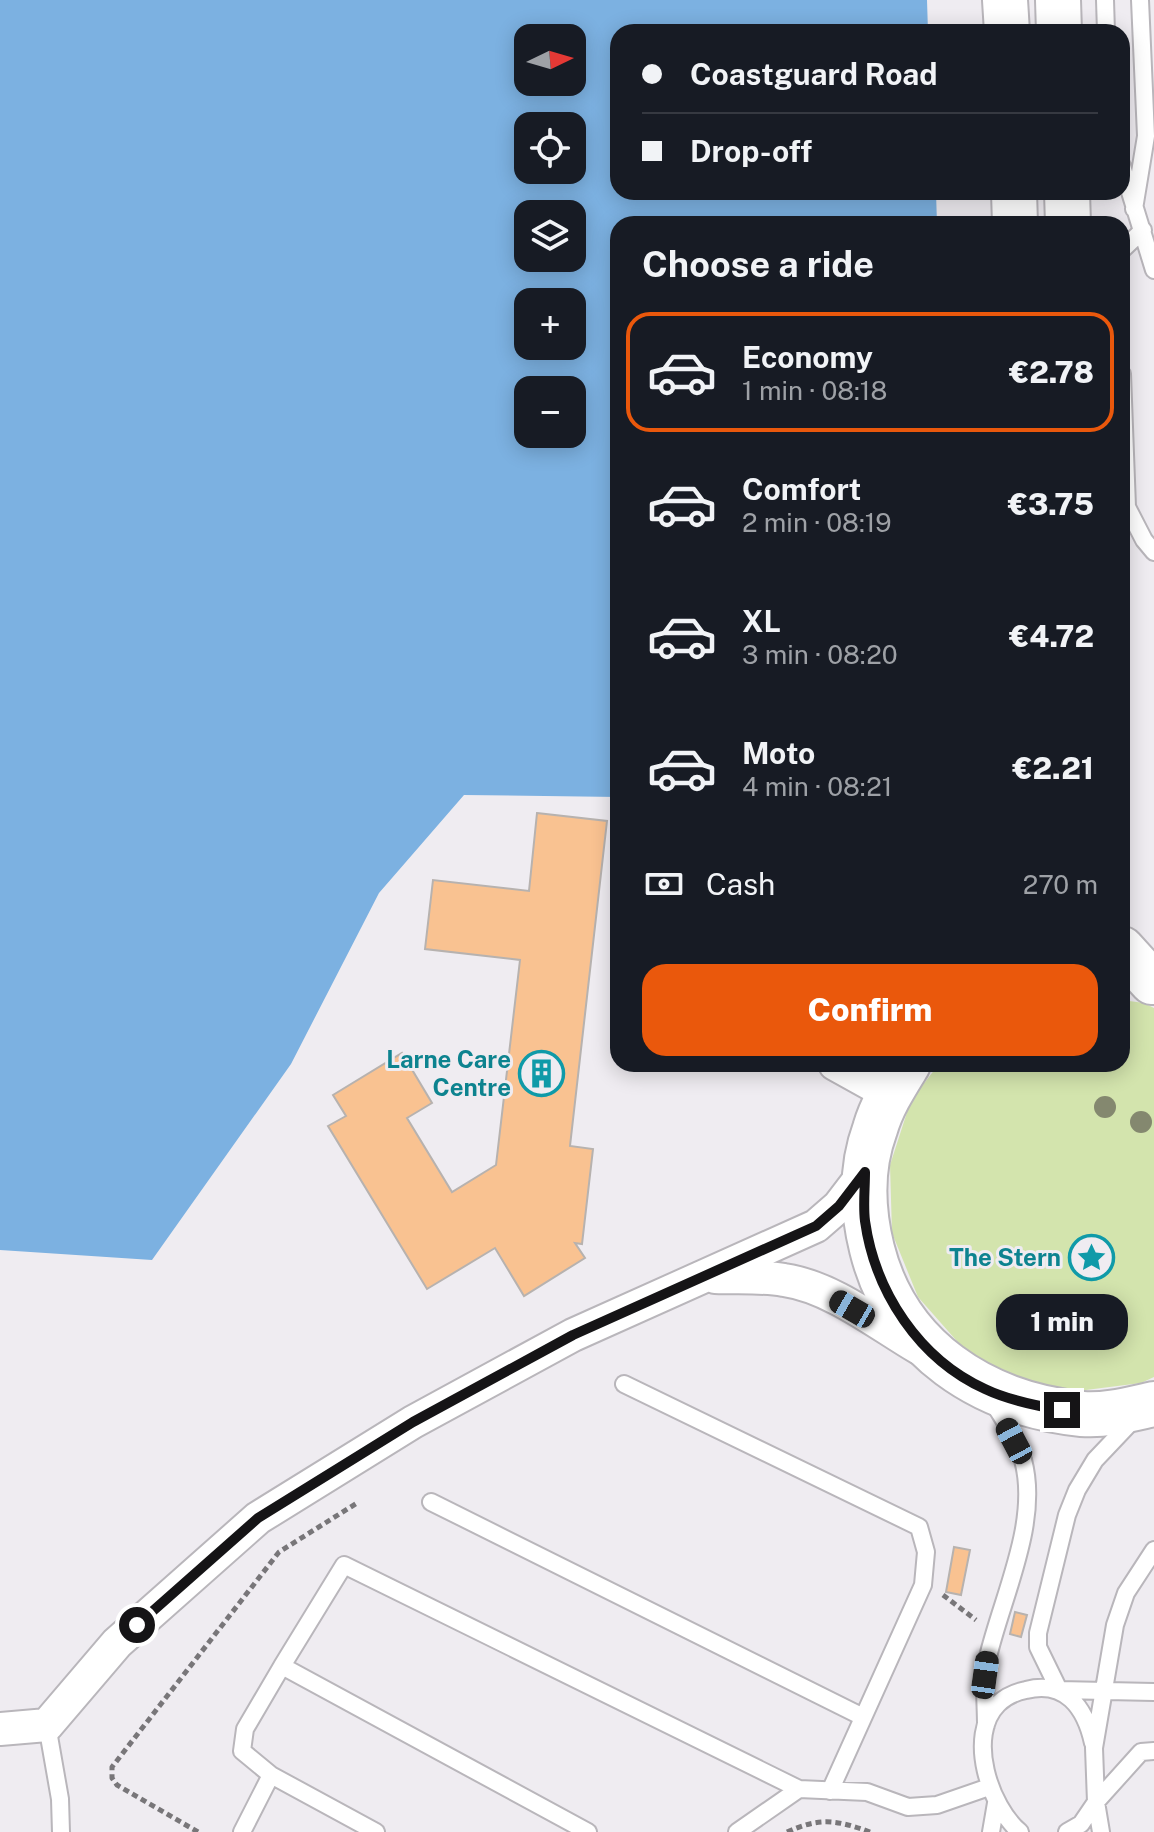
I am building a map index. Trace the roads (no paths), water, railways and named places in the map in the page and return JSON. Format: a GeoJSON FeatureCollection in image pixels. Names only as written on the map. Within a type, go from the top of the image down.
{"type":"FeatureCollection","features":[{"type":"Feature","properties":{"kind":"highway"},"geometry":{"type":"LineString","coordinates":[[1005,0],[1006,24]]}},
{"type":"Feature","properties":{"kind":"highway"},"geometry":{"type":"LineString","coordinates":[[1058,0],[1059,24]]}},
{"type":"Feature","properties":{"kind":"highway"},"geometry":{"type":"LineString","coordinates":[[1130,961],[1143,981]]}},
{"type":"Feature","properties":{"kind":"highway"},"geometry":{"type":"LineString","coordinates":[[899,1079],[874,1130],[865,1172],[865,1221],[876,1266],[892,1304],[916,1337],[967,1378],[1040,1406],[1084,1414],[1154,1406]]}},
{"type":"Feature","properties":{"kind":"street"},"geometry":{"type":"LineString","coordinates":[[869,1072],[899,1079]]}},
{"type":"Feature","properties":{"kind":"street"},"geometry":{"type":"LineString","coordinates":[[0,1729],[47,1725],[117,1643],[258,1518],[413,1422],[573,1335],[816,1226],[839,1206],[865,1172]]}},
{"type":"Feature","properties":{"kind":"street"},"geometry":{"type":"LineString","coordinates":[[705,1277],[771,1279],[806,1286],[838,1300],[967,1378]]}},
{"type":"Feature","properties":{"kind":"lane"},"geometry":{"type":"LineString","coordinates":[[1105,0],[1106,24]]}},
{"type":"Feature","properties":{"kind":"lane"},"geometry":{"type":"LineString","coordinates":[[1134,209],[1146,136],[1140,0]]}},
{"type":"Feature","properties":{"kind":"lane"},"geometry":{"type":"LineString","coordinates":[[1130,195],[1154,270]]}},
{"type":"Feature","properties":{"kind":"lane"},"geometry":{"type":"LineString","coordinates":[[1130,242],[1143,230]]}},
{"type":"Feature","properties":{"kind":"lane"},"geometry":{"type":"LineString","coordinates":[[1130,513],[1154,552]]}},
{"type":"Feature","properties":{"kind":"lane"},"geometry":{"type":"LineString","coordinates":[[967,1378],[1023,1456],[1026,1475],[1025,1519],[1015,1568],[985,1675],[984,1745],[992,1795],[991,1832]]}},
{"type":"Feature","properties":{"kind":"lane"},"geometry":{"type":"LineString","coordinates":[[624,1384],[919,1527],[926,1552],[923,1585],[830,1791]]}},
{"type":"Feature","properties":{"kind":"lane"},"geometry":{"type":"LineString","coordinates":[[1101,1832],[1096,1802],[1094,1748],[1089,1725],[1075,1702],[1059,1690],[1038,1647],[1038,1633],[1067,1515],[1077,1490],[1095,1460],[1127,1425],[1154,1406]]}},
{"type":"Feature","properties":{"kind":"lane"},"geometry":{"type":"LineString","coordinates":[[431,1502],[863,1717]]}},
{"type":"Feature","properties":{"kind":"lane"},"geometry":{"type":"LineString","coordinates":[[1094,1748],[1115,1625],[1126,1593],[1154,1550]]}},
{"type":"Feature","properties":{"kind":"lane"},"geometry":{"type":"LineString","coordinates":[[376,1832],[271,1775],[242,1751],[245,1729],[344,1565],[799,1789],[867,1792],[908,1807],[992,1795]]}},
{"type":"Feature","properties":{"kind":"lane"},"geometry":{"type":"LineString","coordinates":[[282,1666],[588,1832]]}},
{"type":"Feature","properties":{"kind":"lane"},"geometry":{"type":"LineString","coordinates":[[986,1725],[997,1704],[1015,1693],[1047,1687],[1059,1690],[1154,1692]]}},
{"type":"Feature","properties":{"kind":"lane"},"geometry":{"type":"LineString","coordinates":[[47,1725],[60,1799],[61,1832]]}},
{"type":"Feature","properties":{"kind":"lane"},"geometry":{"type":"LineString","coordinates":[[1067,1832],[1081,1824],[1096,1802],[1141,1752],[1154,1751]]}},
{"type":"Feature","properties":{"kind":"lane"},"geometry":{"type":"LineString","coordinates":[[242,1832],[271,1775]]}},
{"type":"Feature","properties":{"kind":"lane"},"geometry":{"type":"LineString","coordinates":[[737,1832],[799,1789]]}},
{"type":"Feature","properties":{"kind":"lane"},"geometry":{"type":"LineString","coordinates":[[992,1795],[1013,1828]]}},
{"type":"Feature","properties":{"kind":"water"},"geometry":{"type":"Polygon","coordinates":[[[0,0],[927,0],[928,24],[610,24],[610,200],[936,200],[937,216],[610,216],[610,797],[464,795],[379,893],[291,1064],[152,1260],[0,1250],[0,0]]]}},
{"type":"Feature","properties":{"kind":"place","name":"Larne Care Centre"},"geometry":{"type":"Point","coordinates":[542,1074]}},
{"type":"Feature","properties":{"kind":"place","name":"The Stern"},"geometry":{"type":"Point","coordinates":[1092,1258]}}]}
